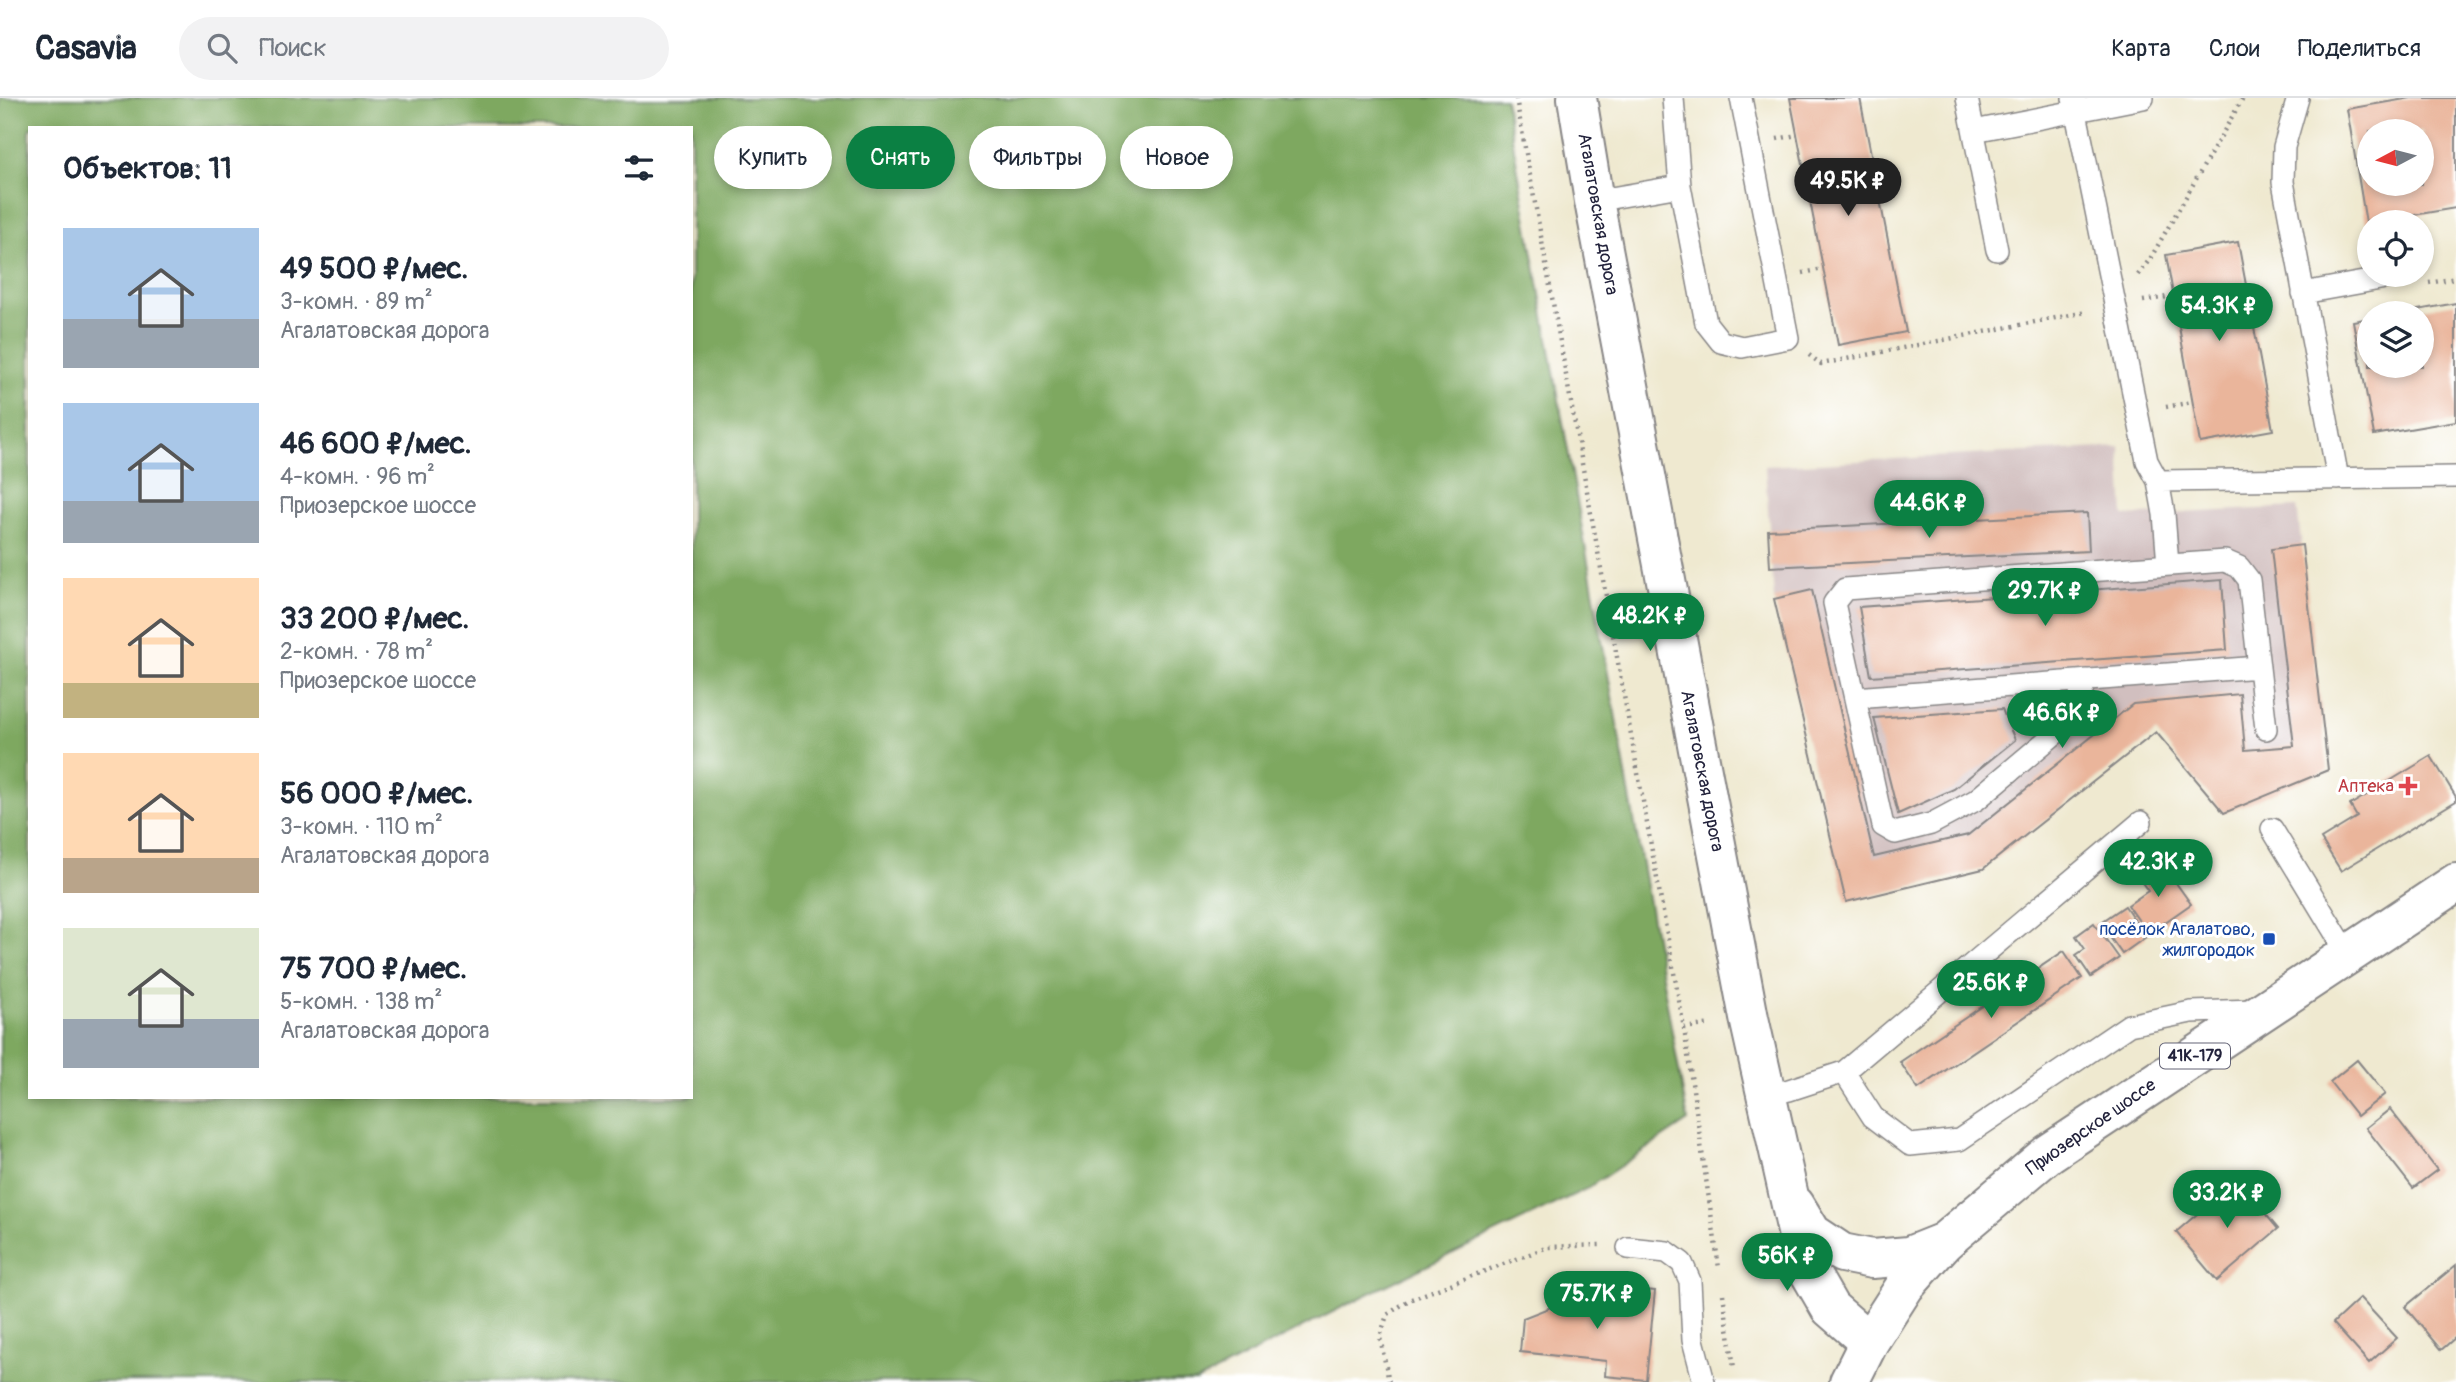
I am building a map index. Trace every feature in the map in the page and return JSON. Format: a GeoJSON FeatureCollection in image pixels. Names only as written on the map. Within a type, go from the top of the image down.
{"type":"FeatureCollection","features":[{"type":"Feature","properties":{"kind":"main road","name":"Агалатовская дорога"},"geometry":{"type":"LineString","coordinates":[[1577,98],[1594,201],[1747,1004],[1788,1195],[1804,1263],[1830,1308],[1868,1342]]}},
{"type":"Feature","properties":{"kind":"main road","name":"Приозерское шоссе"},"geometry":{"type":"LineString","coordinates":[[1944,1242],[2048,1154],[2456,883]]}},
{"type":"Feature","properties":{"kind":"main road"},"geometry":{"type":"LineString","coordinates":[[1788,1195],[1812,1233],[1842,1253],[1872,1259],[1909,1256],[1944,1242]]}},
{"type":"Feature","properties":{"kind":"main road","name":"41К-179"},"geometry":{"type":"LineString","coordinates":[[1849,1382],[1868,1342],[1905,1286],[1944,1242]]}},
{"type":"Feature","properties":{"kind":"lane"},"geometry":{"type":"LineString","coordinates":[[1673,98],[1680,186],[1706,323],[1721,342],[1742,347],[1788,338],[1741,98]]}},
{"type":"Feature","properties":{"kind":"lane"},"geometry":{"type":"LineString","coordinates":[[1967,98],[1997,250]]}},
{"type":"Feature","properties":{"kind":"lane"},"geometry":{"type":"LineString","coordinates":[[1974,131],[2075,105],[2143,98]]}},
{"type":"Feature","properties":{"kind":"lane"},"geometry":{"type":"LineString","coordinates":[[2298,98],[2284,147],[2283,182],[2338,479]]}},
{"type":"Feature","properties":{"kind":"lane"},"geometry":{"type":"LineString","coordinates":[[2075,105],[2147,461],[2158,481],[2164,513],[2168,565]]}},
{"type":"Feature","properties":{"kind":"lane"},"geometry":{"type":"LineString","coordinates":[[1594,201],[1680,186]]}},
{"type":"Feature","properties":{"kind":"lane"},"geometry":{"type":"LineString","coordinates":[[2303,293],[2357,283]]}},
{"type":"Feature","properties":{"kind":"lane"},"geometry":{"type":"LineString","coordinates":[[2158,481],[2456,477]]}},
{"type":"Feature","properties":{"kind":"lane"},"geometry":{"type":"LineString","coordinates":[[2086,680],[2070,721],[1976,800],[1931,824],[1895,833],[1883,826],[1834,603],[1845,589],[2225,561],[2239,567],[2249,580],[2266,729]]}},
{"type":"Feature","properties":{"kind":"lane"},"geometry":{"type":"LineString","coordinates":[[1855,698],[2259,667]]}},
{"type":"Feature","properties":{"kind":"lane"},"geometry":{"type":"LineString","coordinates":[[1766,1095],[1844,1072],[2141,822]]}},
{"type":"Feature","properties":{"kind":"lane"},"geometry":{"type":"LineString","coordinates":[[2272,829],[2348,954]]}},
{"type":"Feature","properties":{"kind":"lane"},"geometry":{"type":"LineString","coordinates":[[1844,1072],[1872,1117],[1910,1145],[1959,1140],[2129,1025],[2191,1012],[2264,1010]]}},
{"type":"Feature","properties":{"kind":"lane"},"geometry":{"type":"LineString","coordinates":[[1628,1248],[1667,1252],[1682,1262],[1690,1281],[1693,1340],[1704,1382]]}},
{"type":"Feature","properties":{"kind":"path"},"geometry":{"type":"LineString","coordinates":[[1516,98],[1684,1028],[1720,1271]]}},
{"type":"Feature","properties":{"kind":"path"},"geometry":{"type":"LineString","coordinates":[[1788,338],[1821,364],[2115,306],[2150,259],[2243,98]]}},
{"type":"Feature","properties":{"kind":"path"},"geometry":{"type":"LineString","coordinates":[[1684,1028],[1719,1023]]}},
{"type":"Feature","properties":{"kind":"path"},"geometry":{"type":"LineString","coordinates":[[1389,1382],[1380,1337],[1387,1315],[1409,1300],[1548,1247],[1593,1244],[1628,1248]]}},
{"type":"Feature","properties":{"kind":"path"},"geometry":{"type":"LineString","coordinates":[[1722,1284],[1736,1379]]}},
{"type":"Feature","properties":{"kind":"shaded area"},"geometry":{"type":"Polygon","coordinates":[[[2120,447],[2124,516],[2297,507],[2325,743],[2245,750],[2240,694],[2134,704],[2156,732],[1983,869],[1846,902],[1774,599],[1765,466],[2120,447]]]}},
{"type":"Feature","properties":{"kind":"green space"},"geometry":{"type":"Polygon","coordinates":[[[0,98],[1505,98],[1688,1121],[1586,1189],[1362,1297],[1196,1382],[0,1382],[0,98]]]}},
{"type":"Feature","properties":{"kind":"building"},"geometry":{"type":"Polygon","coordinates":[[[1790,98],[1860,98],[1906,332],[1838,345],[1790,98]]]}},
{"type":"Feature","properties":{"kind":"building"},"geometry":{"type":"Polygon","coordinates":[[[2411,98],[2456,98],[2456,208],[2434,212],[2364,210],[2362,196],[2434,196],[2434,119],[2357,119],[2357,169],[2347,109],[2411,98]]]}},
{"type":"Feature","properties":{"kind":"building"},"geometry":{"type":"Polygon","coordinates":[[[2238,242],[2273,430],[2200,443],[2166,255],[2238,242]]]}},
{"type":"Feature","properties":{"kind":"building"},"geometry":{"type":"Polygon","coordinates":[[[2456,303],[2456,421],[2374,435],[2364,378],[2434,378],[2434,307],[2456,303]]]}},
{"type":"Feature","properties":{"kind":"building"},"geometry":{"type":"Polygon","coordinates":[[[2357,320],[2357,343],[2353,321],[2357,320]]]}},
{"type":"Feature","properties":{"kind":"building"},"geometry":{"type":"Polygon","coordinates":[[[2087,513],[2089,551],[1770,567],[1768,530],[2087,513]]]}},
{"type":"Feature","properties":{"kind":"building"},"geometry":{"type":"Polygon","coordinates":[[[2302,545],[2328,770],[2224,813],[2156,732],[1983,869],[1846,902],[1774,599],[1812,590],[1874,857],[1968,835],[2133,704],[2240,694],[2245,750],[2294,746],[2271,549],[2302,545]]]}},
{"type":"Feature","properties":{"kind":"building"},"geometry":{"type":"Polygon","coordinates":[[[2222,580],[2227,650],[1871,676],[1859,607],[2222,580]]]}},
{"type":"Feature","properties":{"kind":"building"},"geometry":{"type":"Polygon","coordinates":[[[2002,709],[2015,740],[1954,789],[1898,814],[1874,718],[2002,709]]]}},
{"type":"Feature","properties":{"kind":"building"},"geometry":{"type":"Polygon","coordinates":[[[2431,756],[2456,801],[2341,871],[2321,839],[2357,817],[2350,805],[2431,756]]]}},
{"type":"Feature","properties":{"kind":"building"},"geometry":{"type":"Polygon","coordinates":[[[2161,862],[2191,904],[2148,934],[2128,905],[2148,891],[2138,877],[2161,862]]]}},
{"type":"Feature","properties":{"kind":"building"},"geometry":{"type":"Polygon","coordinates":[[[2125,906],[2146,937],[2122,954],[2100,923],[2125,906]]]}},
{"type":"Feature","properties":{"kind":"building"},"geometry":{"type":"Polygon","coordinates":[[[2094,923],[2119,958],[2091,977],[2076,955],[2085,949],[2076,936],[2094,923]]]}},
{"type":"Feature","properties":{"kind":"building"},"geometry":{"type":"Polygon","coordinates":[[[2064,951],[2082,978],[1918,1089],[1900,1062],[2064,951]]]}},
{"type":"Feature","properties":{"kind":"building"},"geometry":{"type":"Polygon","coordinates":[[[2357,1060],[2385,1094],[2357,1116],[2330,1082],[2357,1060]]]}},
{"type":"Feature","properties":{"kind":"building"},"geometry":{"type":"Polygon","coordinates":[[[2390,1109],[2437,1170],[2413,1188],[2366,1128],[2390,1109]]]}},
{"type":"Feature","properties":{"kind":"building"},"geometry":{"type":"Polygon","coordinates":[[[2237,1180],[2278,1229],[2217,1281],[2176,1232],[2237,1180]]]}},
{"type":"Feature","properties":{"kind":"building"},"geometry":{"type":"Polygon","coordinates":[[[2456,1265],[2456,1337],[2441,1350],[2405,1307],[2456,1265]]]}},
{"type":"Feature","properties":{"kind":"building"},"geometry":{"type":"Polygon","coordinates":[[[1604,1286],[1655,1291],[1646,1380],[1605,1376],[1606,1361],[1520,1352],[1523,1318],[1551,1307],[1585,1310],[1587,1293],[1604,1286]]]}},
{"type":"Feature","properties":{"kind":"building"},"geometry":{"type":"Polygon","coordinates":[[[2360,1298],[2397,1338],[2369,1363],[2333,1323],[2360,1298]]]}},
{"type":"Feature","properties":{"kind":"place","name":"Аптека"},"geometry":{"type":"Point","coordinates":[2408,786]}},
{"type":"Feature","properties":{"kind":"place","name":"посёлок Агалатово, жилгородок"},"geometry":{"type":"Point","coordinates":[2269,939]}}]}
